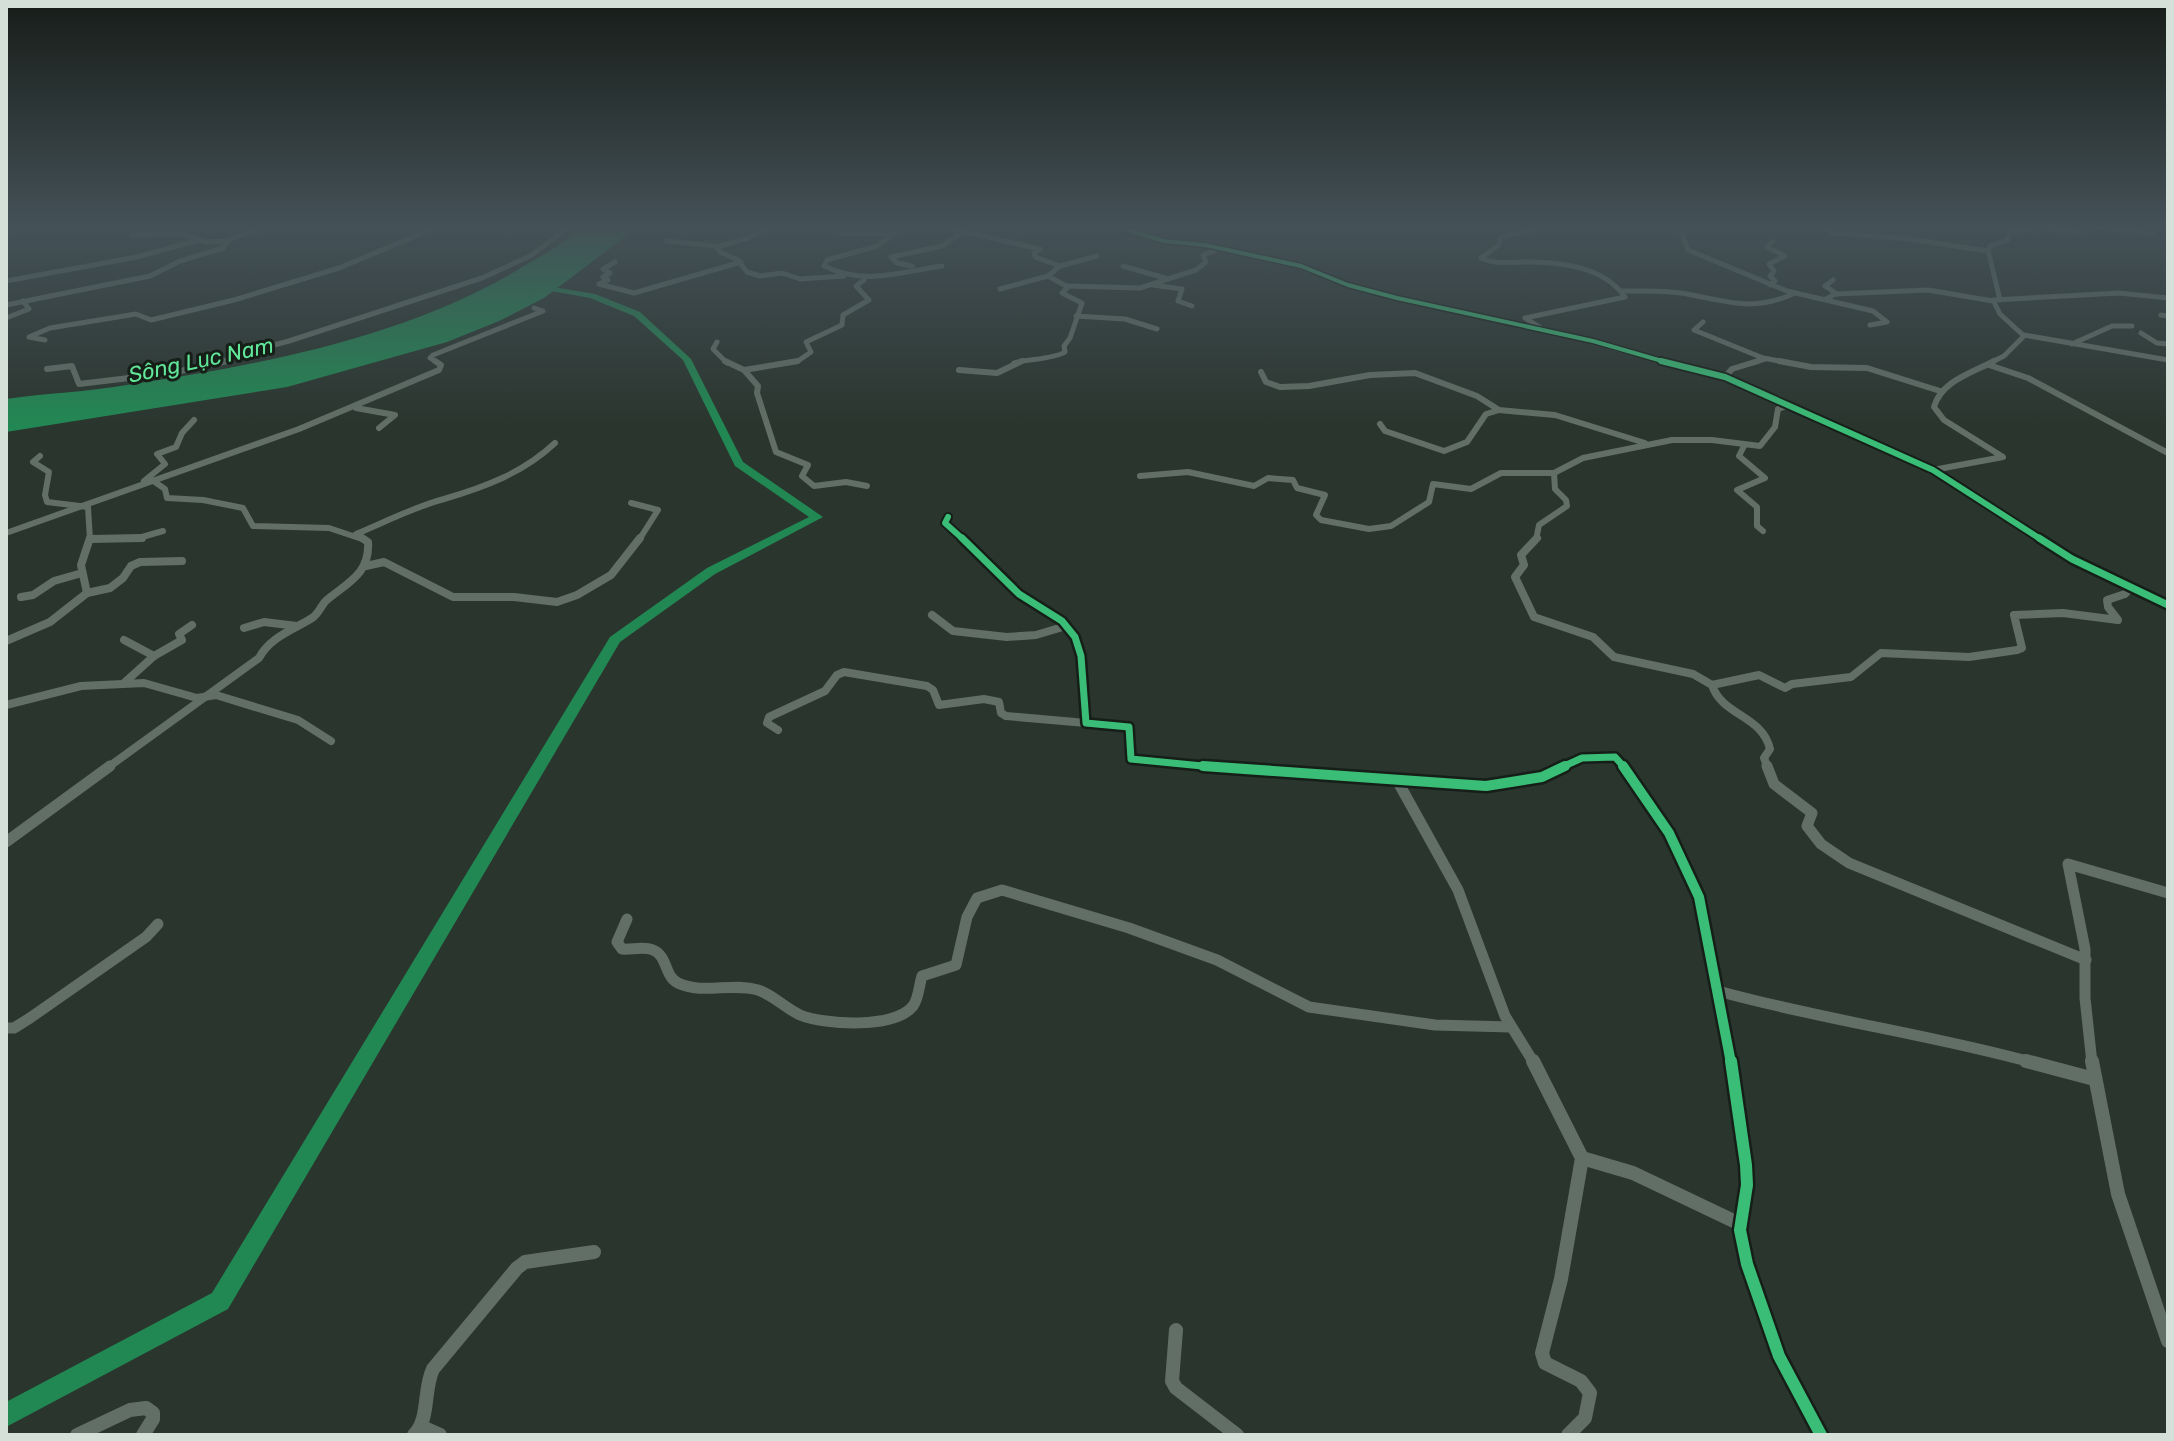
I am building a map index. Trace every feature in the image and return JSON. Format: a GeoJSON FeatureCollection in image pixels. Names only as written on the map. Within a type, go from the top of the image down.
{"type":"FeatureCollection","features":[{"type":"Feature","properties":{"kind":"street"},"geometry":{"type":"LineString","coordinates":[[6,305],[70,292]]}},
{"type":"Feature","properties":{"kind":"street"},"geometry":{"type":"LineString","coordinates":[[45,340],[29,337],[50,328],[136,314],[151,320],[259,292]]}},
{"type":"Feature","properties":{"kind":"street"},"geometry":{"type":"LineString","coordinates":[[47,369],[72,366],[79,384],[121,377],[139,379],[226,362],[233,356],[318,333],[438,292]]}},
{"type":"Feature","properties":{"kind":"street"},"geometry":{"type":"LineString","coordinates":[[744,370],[798,361],[811,352],[806,342],[842,325],[843,315],[869,300],[862,292]]}},
{"type":"Feature","properties":{"kind":"street"},"geometry":{"type":"LineString","coordinates":[[959,370],[999,372],[1024,360],[1058,357],[1065,352],[1064,346],[1070,338],[1082,303],[1063,292]]}},
{"type":"Feature","properties":{"kind":"street"},"geometry":{"type":"LineString","coordinates":[[1183,292],[1178,301],[1192,306]]}},
{"type":"Feature","properties":{"kind":"street"},"geometry":{"type":"LineString","coordinates":[[1375,292],[1541,328],[1725,377],[1933,470],[2063,554],[2168,605]]}},
{"type":"Feature","properties":{"kind":"street"},"geometry":{"type":"LineString","coordinates":[[1541,328],[1525,318],[1623,299],[1623,292]]}},
{"type":"Feature","properties":{"kind":"street"},"geometry":{"type":"LineString","coordinates":[[1656,292],[1676,293],[1735,306],[1771,303],[1793,294]]}},
{"type":"Feature","properties":{"kind":"street"},"geometry":{"type":"LineString","coordinates":[[1789,292],[1875,312],[1887,323],[1870,325]]}},
{"type":"Feature","properties":{"kind":"street"},"geometry":{"type":"LineString","coordinates":[[1826,299],[1837,294],[1877,292]]}},
{"type":"Feature","properties":{"kind":"street"},"geometry":{"type":"LineString","coordinates":[[1943,292],[1996,300],[2119,293],[2168,298]]}},
{"type":"Feature","properties":{"kind":"street"},"geometry":{"type":"LineString","coordinates":[[1995,292],[2001,318],[2024,335],[2168,360]]}},
{"type":"Feature","properties":{"kind":"street"},"geometry":{"type":"LineString","coordinates":[[6,318],[29,309],[23,301]]}},
{"type":"Feature","properties":{"kind":"street"},"geometry":{"type":"LineString","coordinates":[[6,533],[88,507],[152,480],[275,440],[356,408],[438,371],[441,367],[430,359],[433,355],[543,311],[534,308]]}},
{"type":"Feature","properties":{"kind":"street"},"geometry":{"type":"LineString","coordinates":[[1076,316],[1125,319],[1157,329]]}},
{"type":"Feature","properties":{"kind":"street"},"geometry":{"type":"LineString","coordinates":[[1703,322],[1694,330],[1765,359],[1811,367],[1867,368],[1940,391]]}},
{"type":"Feature","properties":{"kind":"street"},"geometry":{"type":"LineString","coordinates":[[2072,344],[2112,326],[2132,326]]}},
{"type":"Feature","properties":{"kind":"street"},"geometry":{"type":"LineString","coordinates":[[2141,333],[2157,343],[2168,344]]}},
{"type":"Feature","properties":{"kind":"street"},"geometry":{"type":"LineString","coordinates":[[1933,470],[2003,457],[1937,414],[1934,407],[1940,391],[1951,382],[2013,350],[2024,335]]}},
{"type":"Feature","properties":{"kind":"street"},"geometry":{"type":"LineString","coordinates":[[717,342],[713,349],[727,363],[744,370],[758,386],[757,393],[776,452],[808,465],[802,476],[814,486],[846,482],[867,486]]}},
{"type":"Feature","properties":{"kind":"street"},"geometry":{"type":"LineString","coordinates":[[1725,377],[1732,369],[1765,359]]}},
{"type":"Feature","properties":{"kind":"street"},"geometry":{"type":"LineString","coordinates":[[1989,365],[2030,379],[2039,387],[2168,453]]}},
{"type":"Feature","properties":{"kind":"street"},"geometry":{"type":"LineString","coordinates":[[1261,372],[1266,382],[1280,387],[1311,386],[1374,374],[1418,373],[1477,396],[1499,410]]}},
{"type":"Feature","properties":{"kind":"street"},"geometry":{"type":"LineString","coordinates":[[1140,476],[1188,472],[1254,486],[1268,478],[1293,480],[1297,488],[1325,495],[1317,518],[1374,529],[1391,526],[1424,508],[1430,501],[1433,484],[1471,489],[1501,473],[1554,473],[1583,458],[1690,439],[1760,446],[1773,430],[1778,409],[1790,405]]}},
{"type":"Feature","properties":{"kind":"street"},"geometry":{"type":"LineString","coordinates":[[356,408],[395,414],[379,428]]}},
{"type":"Feature","properties":{"kind":"street"},"geometry":{"type":"LineString","coordinates":[[1380,424],[1385,431],[1444,451],[1467,442],[1475,434],[1479,421],[1489,412],[1499,410],[1555,415],[1649,444]]}},
{"type":"Feature","properties":{"kind":"street"},"geometry":{"type":"LineString","coordinates":[[139,486],[163,467],[165,463],[157,454],[176,447],[182,433],[194,420]]}},
{"type":"Feature","properties":{"kind":"street"},"geometry":{"type":"LineString","coordinates":[[356,534],[443,499],[464,495],[500,481],[534,461],[555,443]]}},
{"type":"Feature","properties":{"kind":"street"},"geometry":{"type":"LineString","coordinates":[[1744,446],[1739,456],[1765,478],[1737,490],[1757,507],[1757,526],[1763,531]]}},
{"type":"Feature","properties":{"kind":"street"},"geometry":{"type":"LineString","coordinates":[[40,456],[33,462],[49,472],[45,495],[47,502],[88,507]]}},
{"type":"Feature","properties":{"kind":"street"},"geometry":{"type":"LineString","coordinates":[[1554,473],[1555,489],[1566,500],[1567,506],[1539,525],[1536,541],[1521,555],[1524,565],[1515,577],[1532,615],[1593,637],[1614,657],[1684,671],[1712,685],[1721,703],[1751,719],[1767,737],[1770,749],[1764,758],[1773,781],[1812,813],[1807,826],[1831,853],[1926,896],[2086,960]]}},
{"type":"Feature","properties":{"kind":"street"},"geometry":{"type":"LineString","coordinates":[[6,842],[259,658],[266,645],[317,615],[325,601],[350,584],[366,566],[368,542],[356,534],[309,527],[253,526],[250,516],[240,507],[203,500],[167,498],[165,489],[152,480]]}},
{"type":"Feature","properties":{"kind":"street"},"geometry":{"type":"LineString","coordinates":[[366,566],[384,562],[442,594],[462,599],[514,597],[557,602],[577,595],[611,575],[635,546],[658,510],[631,503]]}},
{"type":"Feature","properties":{"kind":"street"},"geometry":{"type":"LineString","coordinates":[[87,593],[82,558],[90,539],[88,507]]}},
{"type":"Feature","properties":{"kind":"street"},"geometry":{"type":"LineString","coordinates":[[948,517],[946,524],[1005,577],[1013,589],[1074,635],[1080,651],[1086,723]]}},
{"type":"Feature","properties":{"kind":"street"},"geometry":{"type":"LineString","coordinates":[[90,539],[116,542],[148,537],[163,531]]}},
{"type":"Feature","properties":{"kind":"street"},"geometry":{"type":"LineString","coordinates":[[6,641],[46,624],[87,593],[114,586],[134,564],[160,559],[182,561]]}},
{"type":"Feature","properties":{"kind":"street"},"geometry":{"type":"LineString","coordinates":[[21,597],[33,595],[54,581],[82,573]]}},
{"type":"Feature","properties":{"kind":"street"},"geometry":{"type":"LineString","coordinates":[[1712,685],[1755,675],[1785,688],[1792,684],[1849,678],[1881,653],[1969,657],[2017,650],[2022,648],[2014,615],[2064,613],[2118,620],[2108,607],[2107,600],[2125,594],[2130,588]]}},
{"type":"Feature","properties":{"kind":"street"},"geometry":{"type":"LineString","coordinates":[[932,615],[953,631],[1007,637],[1036,635],[1066,626]]}},
{"type":"Feature","properties":{"kind":"street"},"geometry":{"type":"LineString","coordinates":[[244,628],[264,622],[297,626]]}},
{"type":"Feature","properties":{"kind":"street"},"geometry":{"type":"LineString","coordinates":[[124,683],[154,656],[182,640],[179,634],[192,625]]}},
{"type":"Feature","properties":{"kind":"street"},"geometry":{"type":"LineString","coordinates":[[124,640],[154,656]]}},
{"type":"Feature","properties":{"kind":"street"},"geometry":{"type":"LineString","coordinates":[[778,730],[767,723],[769,717],[825,691],[837,675],[844,672],[927,686],[935,692],[939,705],[990,699],[999,702],[1001,713],[1006,716],[1129,727],[1131,759],[1137,760],[1398,782],[1486,786],[1542,777],[1582,758],[1615,757],[1646,796],[1693,881],[1718,991],[1746,1165],[1746,1195],[1740,1224],[1747,1264],[1779,1356],[1821,1435]]}},
{"type":"Feature","properties":{"kind":"street"},"geometry":{"type":"LineString","coordinates":[[6,705],[81,686],[151,684],[194,697],[216,695],[308,723],[331,741]]}},
{"type":"Feature","properties":{"kind":"street"},"geometry":{"type":"LineString","coordinates":[[1398,782],[1458,890],[1511,1027],[1546,1081],[1582,1158],[1561,1279],[1542,1359],[1581,1381],[1590,1393],[1588,1412],[1581,1426],[1568,1435]]}},
{"type":"Feature","properties":{"kind":"street"},"geometry":{"type":"LineString","coordinates":[[2168,893],[2068,864],[2086,960],[2085,998],[2094,1079],[2118,1194],[2168,1341]]}},
{"type":"Feature","properties":{"kind":"street"},"geometry":{"type":"LineString","coordinates":[[627,919],[617,942],[622,949],[632,951],[647,947],[658,952],[663,956],[666,973],[680,984],[755,989],[806,1017],[867,1022],[885,1020],[907,1011],[914,1004],[922,976],[956,965],[971,903],[985,892],[1002,890],[1129,928],[1217,960],[1309,1007],[1471,1029],[1511,1027]]}},
{"type":"Feature","properties":{"kind":"street"},"geometry":{"type":"LineString","coordinates":[[6,1028],[14,1028],[30,1018],[146,937],[158,924]]}},
{"type":"Feature","properties":{"kind":"street"},"geometry":{"type":"LineString","coordinates":[[1718,991],[1779,1008],[1955,1041],[2094,1079]]}},
{"type":"Feature","properties":{"kind":"street"},"geometry":{"type":"LineString","coordinates":[[1582,1158],[1644,1177],[1740,1224]]}},
{"type":"Feature","properties":{"kind":"street"},"geometry":{"type":"LineString","coordinates":[[440,1435],[418,1431],[426,1383],[433,1369],[517,1268],[525,1262],[594,1252]]}},
{"type":"Feature","properties":{"kind":"street"},"geometry":{"type":"LineString","coordinates":[[1176,1330],[1172,1381],[1176,1388],[1237,1435]]}},
{"type":"Feature","properties":{"kind":"street"},"geometry":{"type":"LineString","coordinates":[[77,1435],[119,1414],[146,1408],[153,1413],[153,1419],[143,1435]]}},
{"type":"Feature","properties":{"kind":"shaded area","name":"Sông Lục Nam"},"geometry":{"type":"Polygon","coordinates":[[[475,292],[552,292],[499,321],[447,342],[287,387],[6,432],[6,399],[112,387],[230,368],[335,344],[436,310],[475,292]]]}},
{"type":"Feature","properties":{"kind":"waterway"},"geometry":{"type":"LineString","coordinates":[[6,1415],[220,1301],[615,640],[711,571],[817,517],[739,464],[687,359],[637,314],[592,296],[572,292]]}},
{"type":"Feature","properties":{"kind":"cycle path"},"geometry":{"type":"LineString","coordinates":[[1375,292],[1593,341],[1725,377],[1933,470],[2072,559],[2168,605]]}},
{"type":"Feature","properties":{"kind":"cycle path"},"geometry":{"type":"LineString","coordinates":[[948,517],[945,523],[1019,594],[1069,628],[1081,656],[1086,723],[1129,727],[1131,759],[1270,773],[1486,786],[1542,777],[1582,758],[1615,757],[1632,776],[1669,833],[1699,897],[1734,1077],[1746,1165],[1747,1185],[1740,1230],[1747,1264],[1779,1356],[1821,1435]]}}]}
